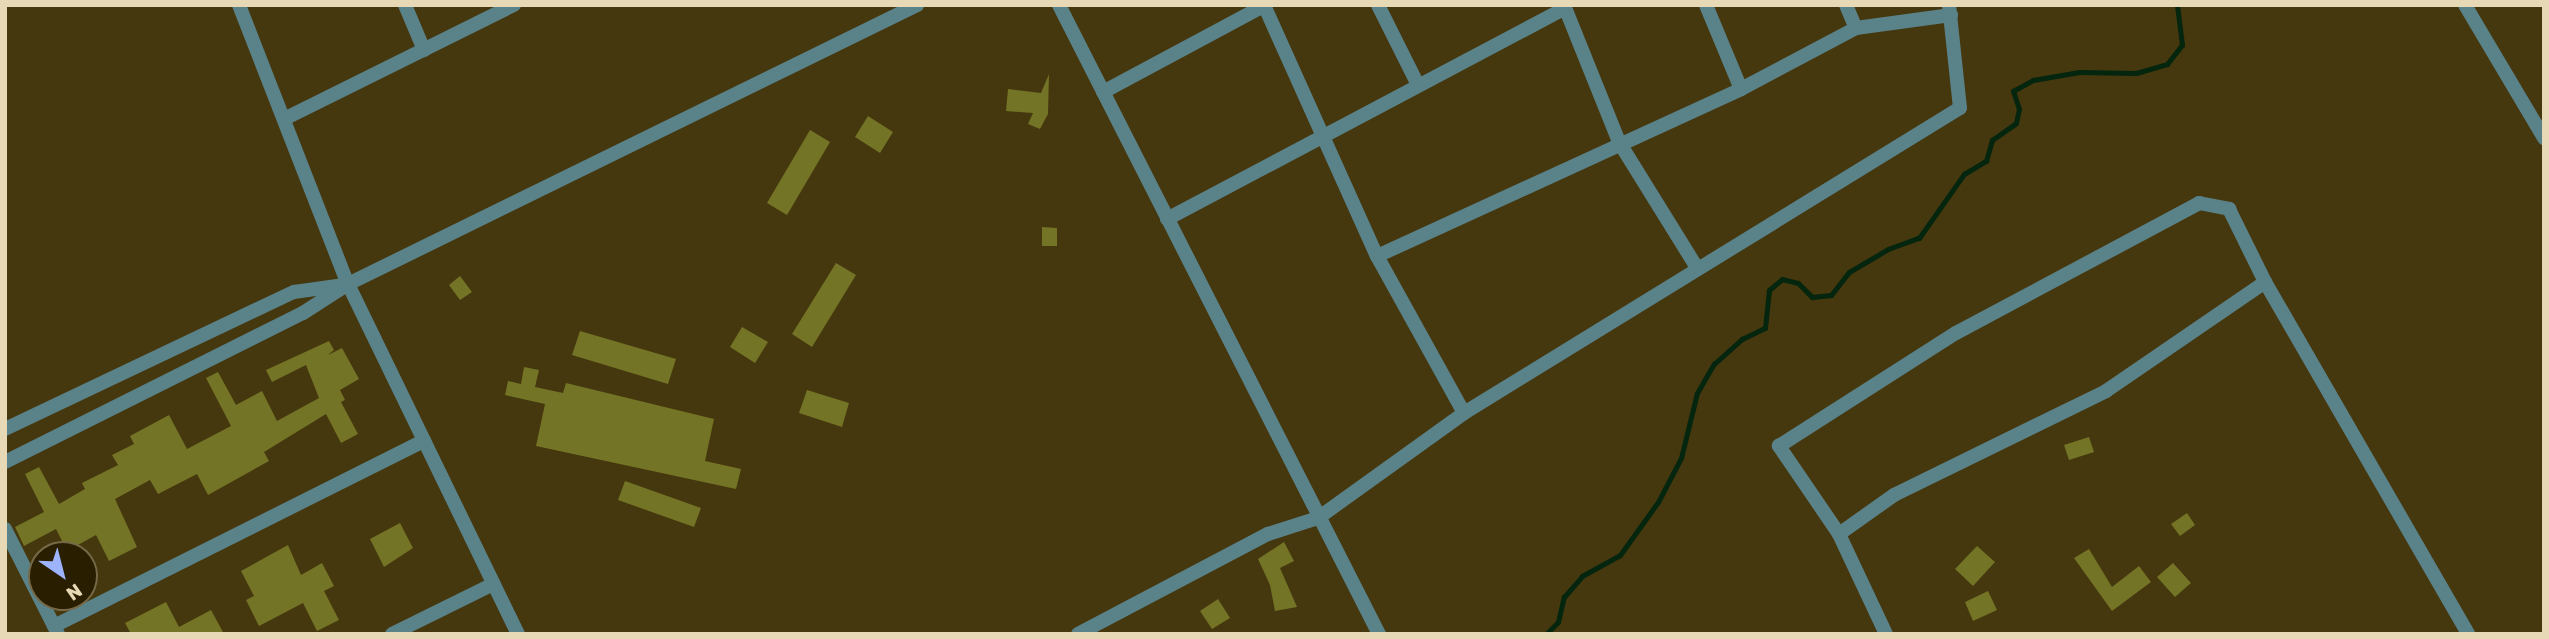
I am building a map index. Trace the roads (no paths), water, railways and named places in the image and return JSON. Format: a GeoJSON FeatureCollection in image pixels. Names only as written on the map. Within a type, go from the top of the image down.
{"type":"FeatureCollection","features":[{"type":"Feature","properties":{"kind":"street"},"geometry":{"type":"LineString","coordinates":[[239,5],[348,284],[518,634]]}},
{"type":"Feature","properties":{"kind":"street"},"geometry":{"type":"LineString","coordinates":[[404,5],[424,50]]}},
{"type":"Feature","properties":{"kind":"street"},"geometry":{"type":"LineString","coordinates":[[284,120],[514,5]]}},
{"type":"Feature","properties":{"kind":"street"},"geometry":{"type":"LineString","coordinates":[[5,462],[303,313],[348,284],[918,5]]}},
{"type":"Feature","properties":{"kind":"street"},"geometry":{"type":"LineString","coordinates":[[1059,5],[1379,634]]}},
{"type":"Feature","properties":{"kind":"street"},"geometry":{"type":"LineString","coordinates":[[1103,92],[1265,5],[1377,256],[1464,412]]}},
{"type":"Feature","properties":{"kind":"street"},"geometry":{"type":"LineString","coordinates":[[1378,5],[1418,85]]}},
{"type":"Feature","properties":{"kind":"street"},"geometry":{"type":"LineString","coordinates":[[1706,5],[1741,89]]}},
{"type":"Feature","properties":{"kind":"street"},"geometry":{"type":"LineString","coordinates":[[1846,5],[1856,28]]}},
{"type":"Feature","properties":{"kind":"street"},"geometry":{"type":"LineString","coordinates":[[2466,5],[2544,138]]}},
{"type":"Feature","properties":{"kind":"street"},"geometry":{"type":"LineString","coordinates":[[1167,219],[1564,6],[1619,142],[1697,268]]}},
{"type":"Feature","properties":{"kind":"street"},"geometry":{"type":"LineString","coordinates":[[1078,634],[1268,534],[1318,518],[1464,412],[1960,108],[1950,10],[1856,28],[1741,89],[1619,142],[1377,256]]}},
{"type":"Feature","properties":{"kind":"street"},"geometry":{"type":"LineString","coordinates":[[1886,634],[1839,534],[1779,446],[1956,333],[2199,204],[2229,209],[2265,282],[2468,634]]}},
{"type":"Feature","properties":{"kind":"street"},"geometry":{"type":"LineString","coordinates":[[1839,534],[1894,495],[2106,391],[2265,282]]}},
{"type":"Feature","properties":{"kind":"street"},"geometry":{"type":"LineString","coordinates":[[5,429],[294,292],[348,284]]}},
{"type":"Feature","properties":{"kind":"street"},"geometry":{"type":"LineString","coordinates":[[5,530],[56,630],[424,442]]}},
{"type":"Feature","properties":{"kind":"street"},"geometry":{"type":"LineString","coordinates":[[392,634],[493,584]]}},
{"type":"Feature","properties":{"kind":"waterway"},"geometry":{"type":"LineString","coordinates":[[1546,634],[1558,622],[1564,597],[1582,576],[1620,555],[1658,502],[1681,458],[1697,393],[1714,364],[1742,339],[1765,328],[1769,290],[1782,279],[1798,283],[1812,297],[1831,295],[1849,272],[1888,249],[1919,238],[1964,174],[1986,161],[1992,140],[2016,123],[2019,109],[2013,91],[2033,80],[2079,72],[2136,73],[2167,64],[2182,45],[2177,5]]}}]}
